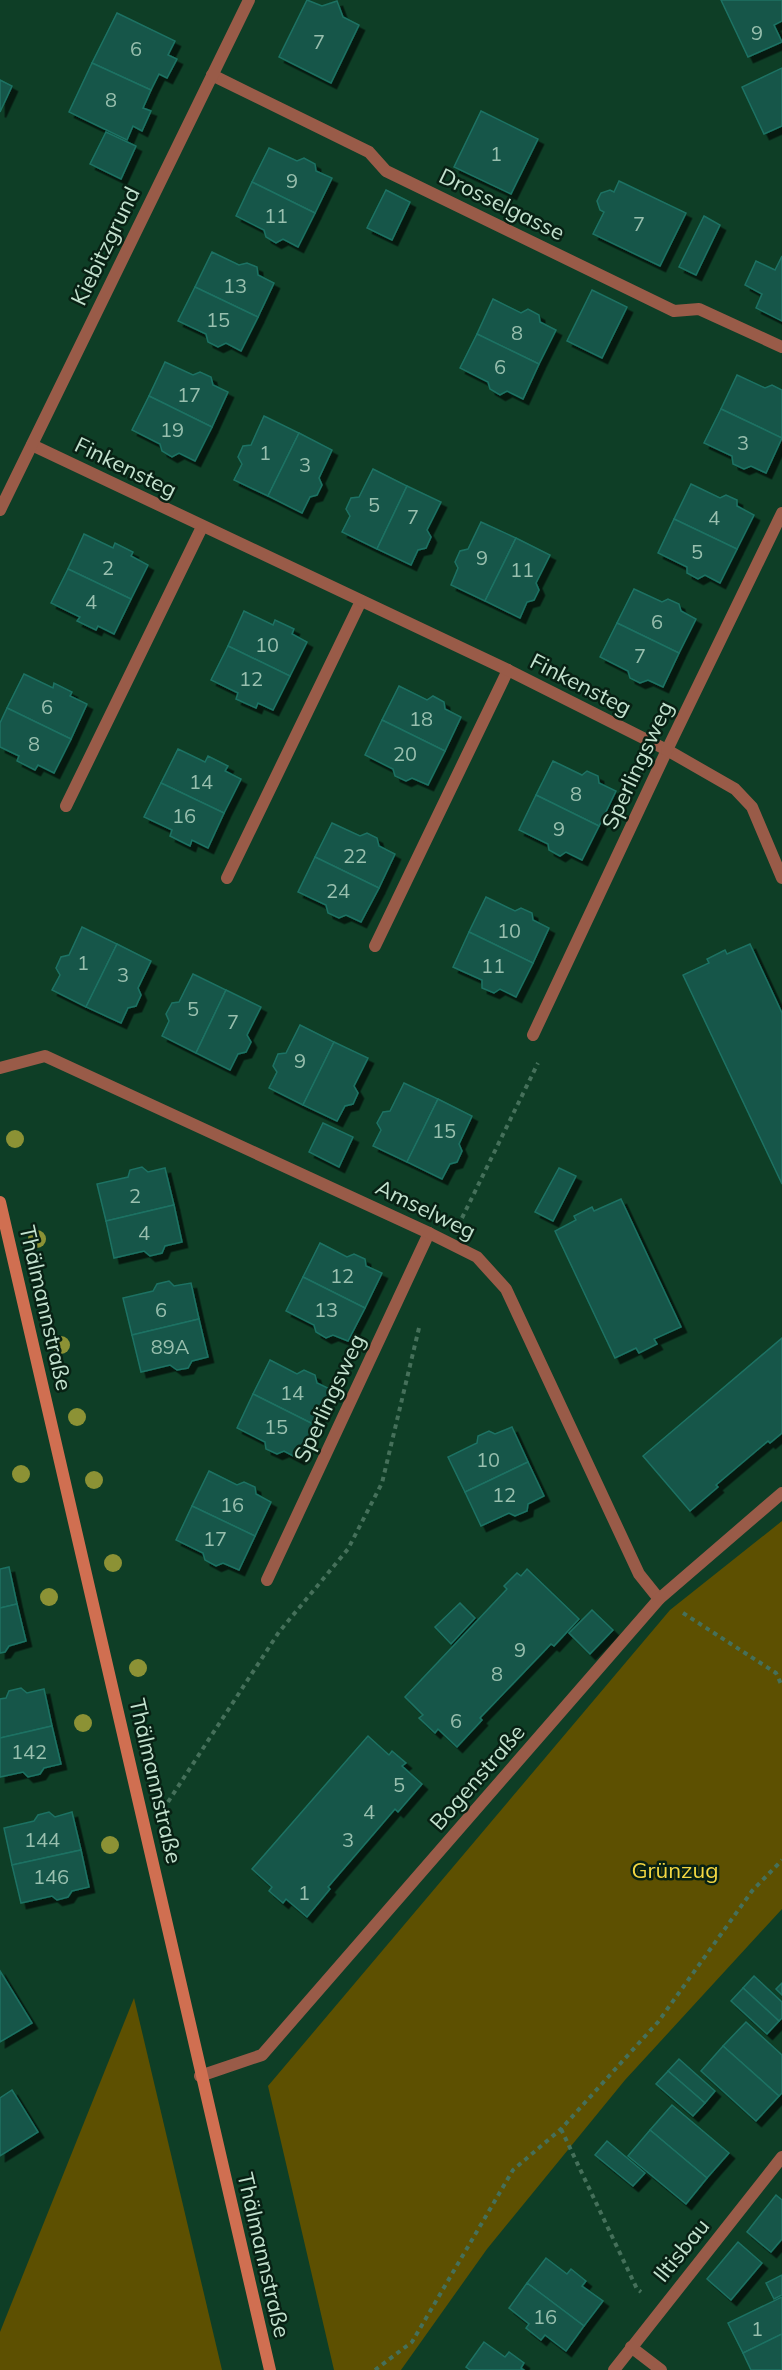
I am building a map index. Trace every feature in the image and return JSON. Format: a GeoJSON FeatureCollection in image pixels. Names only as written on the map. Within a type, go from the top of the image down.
{"type":"FeatureCollection","features":[{"type":"Feature","properties":{"kind":"street","name":"Kiebitzgrund"},"geometry":{"type":"LineString","coordinates":[[0,510],[249,0]]}},
{"type":"Feature","properties":{"kind":"street","name":"Drosselgasse"},"geometry":{"type":"LineString","coordinates":[[212,75],[369,152],[386,171],[674,311],[699,309],[782,347]]}},
{"type":"Feature","properties":{"kind":"street","name":"Finkensteg"},"geometry":{"type":"LineString","coordinates":[[32,445],[508,670],[667,750],[735,789],[752,807],[782,878]]}},
{"type":"Feature","properties":{"kind":"street","name":"Sperlingsweg"},"geometry":{"type":"LineString","coordinates":[[533,1035],[782,513]]}},
{"type":"Feature","properties":{"kind":"street"},"geometry":{"type":"LineString","coordinates":[[66,806],[202,527]]}},
{"type":"Feature","properties":{"kind":"street"},"geometry":{"type":"LineString","coordinates":[[227,878],[361,601]]}},
{"type":"Feature","properties":{"kind":"street","name":"Finkensteg"},"geometry":{"type":"LineString","coordinates":[[375,946],[508,670]]}},
{"type":"Feature","properties":{"kind":"street","name":"Amselweg"},"geometry":{"type":"LineString","coordinates":[[0,1068],[45,1056],[477,1257],[506,1290],[639,1574],[659,1599]]}},
{"type":"Feature","properties":{"kind":"street","name":"Thälmannstraße"},"geometry":{"type":"LineString","coordinates":[[0,1202],[200,2076],[270,2370]]}},
{"type":"Feature","properties":{"kind":"street","name":"Sperlingsweg"},"geometry":{"type":"LineString","coordinates":[[267,1581],[429,1233]]}},
{"type":"Feature","properties":{"kind":"street","name":"Bogenstraße"},"geometry":{"type":"LineString","coordinates":[[200,2076],[262,2055],[659,1599],[782,1493]]}},
{"type":"Feature","properties":{"kind":"street","name":"Iltisbau"},"geometry":{"type":"LineString","coordinates":[[614,2370],[661,2307],[782,2157]]}},
{"type":"Feature","properties":{"kind":"street"},"geometry":{"type":"LineString","coordinates":[[631,2347],[661,2370]]}},
{"type":"Feature","properties":{"kind":"path"},"geometry":{"type":"LineString","coordinates":[[450,1243],[546,1045],[533,1035]]}},
{"type":"Feature","properties":{"kind":"path"},"geometry":{"type":"LineString","coordinates":[[146,1834],[279,1632],[348,1549],[382,1483],[421,1320]]}},
{"type":"Feature","properties":{"kind":"path"},"geometry":{"type":"LineString","coordinates":[[659,1599],[776,1673],[782,1686]]}},
{"type":"Feature","properties":{"kind":"path"},"geometry":{"type":"LineString","coordinates":[[375,2370],[411,2342],[513,2170],[561,2129],[658,2022],[752,1891],[782,1860]]}},
{"type":"Feature","properties":{"kind":"path"},"geometry":{"type":"LineString","coordinates":[[561,2129],[637,2289],[661,2307]]}},
{"type":"Feature","properties":{"kind":"green space","name":"Grünzug"},"geometry":{"type":"Polygon","coordinates":[[[782,1521],[782,1909],[625,2080],[487,2249],[401,2370],[334,2370],[268,2086],[670,1610],[782,1521]]]}},
{"type":"Feature","properties":{"kind":"green space"},"geometry":{"type":"Polygon","coordinates":[[[134,1998],[222,2370],[0,2370],[0,2332],[134,1998]]]}},
{"type":"Feature","properties":{"kind":"building"},"geometry":{"type":"Polygon","coordinates":[[[307,0],[322,6],[337,1],[343,17],[359,25],[331,83],[279,57],[307,0]]]}},
{"type":"Feature","properties":{"kind":"building"},"geometry":{"type":"Polygon","coordinates":[[[721,0],[782,0],[782,21],[774,25],[782,42],[748,57],[721,0]]]}},
{"type":"Feature","properties":{"kind":"building"},"geometry":{"type":"Polygon","coordinates":[[[117,13],[175,41],[168,55],[177,59],[167,78],[159,74],[151,90],[92,63],[117,13]]]}},
{"type":"Feature","properties":{"kind":"building"},"geometry":{"type":"Polygon","coordinates":[[[92,63],[151,90],[143,108],[151,111],[142,131],[133,126],[127,140],[69,112],[92,63]]]}},
{"type":"Feature","properties":{"kind":"building"},"geometry":{"type":"Polygon","coordinates":[[[782,68],[782,126],[764,134],[742,87],[782,68]]]}},
{"type":"Feature","properties":{"kind":"building"},"geometry":{"type":"Polygon","coordinates":[[[0,80],[12,86],[0,112],[0,80]]]}},
{"type":"Feature","properties":{"kind":"building"},"geometry":{"type":"Polygon","coordinates":[[[481,111],[538,139],[511,194],[454,167],[481,111]]]}},
{"type":"Feature","properties":{"kind":"building"},"geometry":{"type":"Polygon","coordinates":[[[106,132],[136,146],[121,179],[90,164],[106,132]]]}},
{"type":"Feature","properties":{"kind":"building"},"geometry":{"type":"Polygon","coordinates":[[[269,148],[297,161],[304,158],[315,164],[316,171],[332,178],[315,213],[252,182],[269,148]]]}},
{"type":"Feature","properties":{"kind":"building"},"geometry":{"type":"Polygon","coordinates":[[[619,181],[686,213],[660,266],[593,234],[604,212],[600,210],[597,201],[601,193],[610,190],[614,192],[619,181]]]}},
{"type":"Feature","properties":{"kind":"building"},"geometry":{"type":"Polygon","coordinates":[[[252,182],[315,213],[298,247],[283,239],[276,243],[266,237],[264,230],[236,216],[252,182]]]}},
{"type":"Feature","properties":{"kind":"building"},"geometry":{"type":"Polygon","coordinates":[[[386,190],[410,202],[392,240],[367,228],[386,190]]]}},
{"type":"Feature","properties":{"kind":"building"},"geometry":{"type":"Polygon","coordinates":[[[704,216],[720,225],[696,275],[679,267],[704,216]]]}},
{"type":"Feature","properties":{"kind":"building"},"geometry":{"type":"Polygon","coordinates":[[[212,252],[239,265],[247,263],[257,267],[258,275],[274,283],[258,317],[195,287],[212,252]]]}},
{"type":"Feature","properties":{"kind":"building"},"geometry":{"type":"Polygon","coordinates":[[[782,256],[782,321],[756,308],[762,294],[745,285],[756,261],[775,270],[782,256]]]}},
{"type":"Feature","properties":{"kind":"building"},"geometry":{"type":"Polygon","coordinates":[[[195,287],[258,317],[241,351],[226,343],[218,347],[208,342],[206,334],[178,321],[195,287]]]}},
{"type":"Feature","properties":{"kind":"building"},"geometry":{"type":"Polygon","coordinates":[[[592,290],[627,307],[602,358],[567,341],[592,290]]]}},
{"type":"Feature","properties":{"kind":"building"},"geometry":{"type":"Polygon","coordinates":[[[493,299],[521,313],[528,309],[539,315],[540,322],[556,330],[539,364],[477,334],[493,299]]]}},
{"type":"Feature","properties":{"kind":"building"},"geometry":{"type":"Polygon","coordinates":[[[477,334],[539,364],[523,399],[507,391],[500,395],[490,389],[488,382],[460,368],[477,334]]]}},
{"type":"Feature","properties":{"kind":"building"},"geometry":{"type":"Polygon","coordinates":[[[165,362],[193,375],[200,372],[211,377],[213,385],[228,392],[212,427],[149,396],[165,362]]]}},
{"type":"Feature","properties":{"kind":"building"},"geometry":{"type":"Polygon","coordinates":[[[737,375],[765,388],[772,385],[782,390],[782,438],[721,409],[737,375]]]}},
{"type":"Feature","properties":{"kind":"building"},"geometry":{"type":"Polygon","coordinates":[[[149,396],[212,427],[195,461],[179,453],[172,457],[162,451],[160,444],[132,430],[149,396]]]}},
{"type":"Feature","properties":{"kind":"building"},"geometry":{"type":"Polygon","coordinates":[[[721,409],[782,438],[766,473],[751,466],[744,469],[733,464],[732,456],[704,443],[721,409]]]}},
{"type":"Feature","properties":{"kind":"building"},"geometry":{"type":"Polygon","coordinates":[[[264,416],[299,433],[268,496],[234,480],[242,464],[238,457],[243,446],[251,445],[264,416]]]}},
{"type":"Feature","properties":{"kind":"building"},"geometry":{"type":"Polygon","coordinates":[[[299,433],[332,450],[319,478],[322,485],[317,495],[310,497],[302,513],[268,496],[299,433]]]}},
{"type":"Feature","properties":{"kind":"building"},"geometry":{"type":"Polygon","coordinates":[[[373,469],[407,486],[377,549],[342,532],[350,516],[346,509],[351,498],[359,497],[373,469]]]}},
{"type":"Feature","properties":{"kind":"building"},"geometry":{"type":"Polygon","coordinates":[[[691,484],[720,498],[726,495],[737,500],[737,506],[754,515],[737,549],[674,519],[691,484]]]}},
{"type":"Feature","properties":{"kind":"building"},"geometry":{"type":"Polygon","coordinates":[[[407,486],[441,502],[427,530],[431,537],[426,548],[418,550],[411,565],[377,549],[407,486]]]}},
{"type":"Feature","properties":{"kind":"building"},"geometry":{"type":"Polygon","coordinates":[[[674,519],[737,549],[720,583],[705,575],[698,579],[687,573],[687,567],[658,553],[674,519]]]}},
{"type":"Feature","properties":{"kind":"building"},"geometry":{"type":"Polygon","coordinates":[[[481,522],[516,538],[485,601],[451,585],[458,568],[455,562],[460,551],[468,549],[481,522]]]}},
{"type":"Feature","properties":{"kind":"building"},"geometry":{"type":"Polygon","coordinates":[[[84,534],[113,548],[115,543],[133,552],[131,556],[148,565],[131,599],[68,569],[84,534]]]}},
{"type":"Feature","properties":{"kind":"building"},"geometry":{"type":"Polygon","coordinates":[[[516,538],[550,555],[536,583],[539,590],[534,600],[527,602],[520,618],[485,601],[516,538]]]}},
{"type":"Feature","properties":{"kind":"building"},"geometry":{"type":"Polygon","coordinates":[[[68,569],[131,599],[114,634],[98,626],[96,630],[77,621],[80,617],[51,603],[68,569]]]}},
{"type":"Feature","properties":{"kind":"building"},"geometry":{"type":"Polygon","coordinates":[[[634,589],[662,602],[668,599],[679,604],[681,611],[696,619],[679,653],[617,623],[634,589]]]}},
{"type":"Feature","properties":{"kind":"building"},"geometry":{"type":"Polygon","coordinates":[[[244,611],[273,625],[275,620],[294,629],[292,634],[307,642],[290,676],[228,646],[244,611]]]}},
{"type":"Feature","properties":{"kind":"building"},"geometry":{"type":"Polygon","coordinates":[[[617,623],[679,653],[663,687],[648,680],[640,683],[630,678],[628,671],[600,657],[617,623]]]}},
{"type":"Feature","properties":{"kind":"building"},"geometry":{"type":"Polygon","coordinates":[[[228,646],[290,676],[273,710],[258,703],[256,708],[236,699],[238,693],[211,680],[228,646]]]}},
{"type":"Feature","properties":{"kind":"building"},"geometry":{"type":"Polygon","coordinates":[[[24,674],[53,688],[54,683],[72,692],[70,696],[87,704],[71,739],[7,708],[24,674]]]}},
{"type":"Feature","properties":{"kind":"building"},"geometry":{"type":"Polygon","coordinates":[[[399,686],[427,700],[433,696],[444,702],[445,709],[461,717],[445,751],[382,720],[399,686]]]}},
{"type":"Feature","properties":{"kind":"building"},"geometry":{"type":"Polygon","coordinates":[[[7,708],[71,739],[54,773],[38,765],[35,770],[17,761],[19,756],[0,747],[0,723],[7,708]]]}},
{"type":"Feature","properties":{"kind":"building"},"geometry":{"type":"Polygon","coordinates":[[[382,720],[445,751],[428,785],[412,778],[406,781],[395,776],[393,769],[365,755],[382,720]]]}},
{"type":"Feature","properties":{"kind":"building"},"geometry":{"type":"Polygon","coordinates":[[[178,749],[205,762],[208,756],[228,766],[225,771],[241,779],[224,813],[161,783],[178,749]]]}},
{"type":"Feature","properties":{"kind":"building"},"geometry":{"type":"Polygon","coordinates":[[[553,761],[582,775],[587,771],[598,776],[599,783],[616,791],[599,826],[536,795],[553,761]]]}},
{"type":"Feature","properties":{"kind":"building"},"geometry":{"type":"Polygon","coordinates":[[[161,783],[224,813],[208,848],[192,840],[190,846],[170,836],[172,830],[144,817],[161,783]]]}},
{"type":"Feature","properties":{"kind":"building"},"geometry":{"type":"Polygon","coordinates":[[[536,795],[599,826],[582,860],[566,852],[560,856],[549,850],[548,844],[519,830],[536,795]]]}},
{"type":"Feature","properties":{"kind":"building"},"geometry":{"type":"Polygon","coordinates":[[[332,823],[360,836],[367,833],[377,838],[379,846],[395,854],[379,888],[315,857],[332,823]]]}},
{"type":"Feature","properties":{"kind":"building"},"geometry":{"type":"Polygon","coordinates":[[[315,857],[379,888],[361,922],[346,915],[339,918],[328,913],[326,905],[298,892],[315,857]]]}},
{"type":"Feature","properties":{"kind":"building"},"geometry":{"type":"Polygon","coordinates":[[[486,897],[515,911],[521,908],[532,913],[533,920],[549,928],[533,963],[469,932],[486,897]]]}},
{"type":"Feature","properties":{"kind":"building"},"geometry":{"type":"Polygon","coordinates":[[[82,927],[117,944],[86,1007],[52,990],[60,975],[56,968],[61,957],[69,955],[82,927]]]}},
{"type":"Feature","properties":{"kind":"building"},"geometry":{"type":"Polygon","coordinates":[[[469,932],[533,963],[516,997],[500,989],[494,993],[482,988],[482,980],[453,967],[469,932]]]}},
{"type":"Feature","properties":{"kind":"building"},"geometry":{"type":"Polygon","coordinates":[[[117,944],[151,961],[138,988],[141,995],[136,1006],[128,1008],[121,1023],[86,1007],[117,944]]]}},
{"type":"Feature","properties":{"kind":"building"},"geometry":{"type":"Polygon","coordinates":[[[750,944],[782,1013],[782,1184],[683,975],[709,963],[707,959],[725,950],[727,954],[750,944]]]}},
{"type":"Feature","properties":{"kind":"building"},"geometry":{"type":"Polygon","coordinates":[[[193,974],[226,990],[196,1053],[162,1036],[169,1021],[166,1014],[172,1003],[179,1002],[193,974]]]}},
{"type":"Feature","properties":{"kind":"building"},"geometry":{"type":"Polygon","coordinates":[[[226,990],[261,1007],[247,1035],[251,1042],[246,1052],[238,1054],[230,1070],[196,1053],[226,990]]]}},
{"type":"Feature","properties":{"kind":"building"},"geometry":{"type":"Polygon","coordinates":[[[300,1025],[334,1042],[303,1105],[269,1088],[277,1072],[273,1066],[278,1054],[286,1053],[300,1025]]]}},
{"type":"Feature","properties":{"kind":"building"},"geometry":{"type":"Polygon","coordinates":[[[334,1042],[368,1058],[354,1086],[358,1093],[353,1104],[345,1106],[337,1121],[303,1105],[334,1042]]]}},
{"type":"Feature","properties":{"kind":"building"},"geometry":{"type":"Polygon","coordinates":[[[404,1083],[438,1099],[407,1162],[373,1146],[381,1130],[377,1123],[383,1112],[390,1111],[404,1083]]]}},
{"type":"Feature","properties":{"kind":"building"},"geometry":{"type":"Polygon","coordinates":[[[438,1099],[472,1116],[459,1144],[462,1151],[457,1162],[450,1164],[442,1179],[407,1162],[438,1099]]]}},
{"type":"Feature","properties":{"kind":"building"},"geometry":{"type":"Polygon","coordinates":[[[323,1123],[353,1137],[339,1167],[309,1152],[323,1123]]]}},
{"type":"Feature","properties":{"kind":"building"},"geometry":{"type":"Polygon","coordinates":[[[142,1167],[148,1172],[165,1168],[174,1205],[106,1221],[97,1184],[128,1177],[130,1170],[142,1167]]]}},
{"type":"Feature","properties":{"kind":"building"},"geometry":{"type":"Polygon","coordinates":[[[559,1168],[576,1176],[553,1221],[535,1212],[559,1168]]]}},
{"type":"Feature","properties":{"kind":"building"},"geometry":{"type":"Polygon","coordinates":[[[621,1199],[681,1327],[654,1339],[657,1344],[639,1353],[636,1348],[615,1358],[555,1231],[576,1220],[574,1216],[592,1207],[594,1211],[621,1199]]]}},
{"type":"Feature","properties":{"kind":"building"},"geometry":{"type":"Polygon","coordinates":[[[174,1205],[182,1242],[165,1246],[162,1253],[150,1256],[144,1251],[114,1258],[106,1221],[174,1205]]]}},
{"type":"Feature","properties":{"kind":"building"},"geometry":{"type":"Polygon","coordinates":[[[320,1243],[347,1257],[354,1254],[365,1259],[366,1266],[382,1273],[365,1308],[303,1277],[320,1243]]]}},
{"type":"Feature","properties":{"kind":"building"},"geometry":{"type":"Polygon","coordinates":[[[303,1277],[365,1308],[348,1341],[333,1335],[326,1338],[316,1332],[314,1325],[286,1311],[303,1277]]]}},
{"type":"Feature","properties":{"kind":"building"},"geometry":{"type":"Polygon","coordinates":[[[169,1281],[174,1286],[191,1283],[199,1319],[132,1335],[123,1298],[153,1291],[157,1284],[169,1281]]]}},
{"type":"Feature","properties":{"kind":"building"},"geometry":{"type":"Polygon","coordinates":[[[199,1319],[208,1357],[192,1361],[188,1368],[177,1370],[170,1365],[141,1372],[132,1335],[199,1319]]]}},
{"type":"Feature","properties":{"kind":"building"},"geometry":{"type":"Polygon","coordinates":[[[782,1338],[782,1433],[770,1443],[768,1441],[716,1485],[718,1487],[690,1511],[643,1456],[782,1338]]]}},
{"type":"Feature","properties":{"kind":"building"},"geometry":{"type":"Polygon","coordinates":[[[270,1360],[297,1374],[304,1370],[315,1375],[317,1383],[332,1390],[315,1425],[253,1394],[270,1360]]]}},
{"type":"Feature","properties":{"kind":"building"},"geometry":{"type":"Polygon","coordinates":[[[253,1394],[315,1425],[299,1459],[284,1451],[277,1454],[266,1449],[265,1442],[237,1428],[253,1394]]]}},
{"type":"Feature","properties":{"kind":"building"},"geometry":{"type":"Polygon","coordinates":[[[512,1427],[528,1462],[465,1492],[448,1457],[477,1443],[478,1436],[489,1431],[495,1434],[512,1427]]]}},
{"type":"Feature","properties":{"kind":"building"},"geometry":{"type":"Polygon","coordinates":[[[528,1462],[544,1496],[528,1504],[527,1511],[515,1516],[509,1513],[481,1526],[465,1492],[528,1462]]]}},
{"type":"Feature","properties":{"kind":"building"},"geometry":{"type":"Polygon","coordinates":[[[209,1471],[237,1485],[244,1482],[255,1487],[256,1494],[271,1502],[255,1536],[192,1506],[209,1471]]]}},
{"type":"Feature","properties":{"kind":"building"},"geometry":{"type":"Polygon","coordinates":[[[192,1506],[255,1536],[239,1570],[223,1563],[216,1566],[205,1560],[203,1553],[176,1540],[192,1506]]]}},
{"type":"Feature","properties":{"kind":"building"},"geometry":{"type":"Polygon","coordinates":[[[9,1567],[17,1604],[0,1608],[0,1569],[9,1567]]]}},
{"type":"Feature","properties":{"kind":"building"},"geometry":{"type":"Polygon","coordinates":[[[527,1569],[579,1619],[554,1646],[551,1644],[480,1718],[482,1720],[457,1747],[438,1729],[435,1733],[419,1718],[423,1715],[405,1697],[507,1589],[504,1586],[517,1573],[521,1576],[527,1569]]]}},
{"type":"Feature","properties":{"kind":"building"},"geometry":{"type":"Polygon","coordinates":[[[460,1603],[475,1618],[451,1644],[435,1627],[460,1603]]]}},
{"type":"Feature","properties":{"kind":"building"},"geometry":{"type":"Polygon","coordinates":[[[17,1604],[26,1641],[9,1646],[5,1652],[0,1653],[0,1608],[17,1604]]]}},
{"type":"Feature","properties":{"kind":"building"},"geometry":{"type":"Polygon","coordinates":[[[592,1610],[613,1630],[590,1654],[569,1633],[592,1610]]]}},
{"type":"Feature","properties":{"kind":"building"},"geometry":{"type":"Polygon","coordinates":[[[21,1688],[27,1693],[44,1689],[52,1726],[0,1738],[0,1699],[6,1698],[9,1691],[21,1688]]]}},
{"type":"Feature","properties":{"kind":"building"},"geometry":{"type":"Polygon","coordinates":[[[52,1726],[61,1764],[44,1768],[40,1774],[28,1777],[23,1772],[0,1777],[0,1738],[52,1726]]]}},
{"type":"Feature","properties":{"kind":"building"},"geometry":{"type":"Polygon","coordinates":[[[368,1736],[389,1755],[392,1751],[406,1763],[402,1766],[422,1784],[398,1812],[395,1809],[328,1887],[330,1889],[307,1917],[286,1899],[283,1903],[269,1891],[272,1887],[252,1869],[368,1736]]]}},
{"type":"Feature","properties":{"kind":"building"},"geometry":{"type":"Polygon","coordinates":[[[49,1812],[55,1817],[72,1812],[81,1850],[12,1865],[4,1828],[34,1821],[38,1815],[49,1812]]]}},
{"type":"Feature","properties":{"kind":"building"},"geometry":{"type":"Polygon","coordinates":[[[81,1850],[89,1887],[72,1891],[68,1897],[57,1900],[52,1896],[21,1903],[12,1865],[81,1850]]]}},
{"type":"Feature","properties":{"kind":"building"},"geometry":{"type":"Polygon","coordinates":[[[0,1971],[32,2023],[0,2042],[0,1971]]]}},
{"type":"Feature","properties":{"kind":"building"},"geometry":{"type":"Polygon","coordinates":[[[754,1976],[782,2002],[782,2018],[779,2021],[743,1988],[754,1976]]]}},
{"type":"Feature","properties":{"kind":"building"},"geometry":{"type":"Polygon","coordinates":[[[782,1983],[782,1995],[776,1989],[782,1983]]]}},
{"type":"Feature","properties":{"kind":"building"},"geometry":{"type":"Polygon","coordinates":[[[743,1988],[779,2021],[767,2034],[731,2001],[743,1988]]]}},
{"type":"Feature","properties":{"kind":"building"},"geometry":{"type":"Polygon","coordinates":[[[746,2022],[782,2055],[782,2093],[779,2096],[723,2046],[746,2022]]]}},
{"type":"Feature","properties":{"kind":"building"},"geometry":{"type":"Polygon","coordinates":[[[723,2046],[779,2096],[756,2121],[701,2071],[723,2046]]]}},
{"type":"Feature","properties":{"kind":"building"},"geometry":{"type":"Polygon","coordinates":[[[679,2059],[715,2091],[705,2103],[668,2071],[679,2059]]]}},
{"type":"Feature","properties":{"kind":"building"},"geometry":{"type":"Polygon","coordinates":[[[668,2071],[705,2103],[693,2116],[656,2084],[668,2071]]]}},
{"type":"Feature","properties":{"kind":"building"},"geometry":{"type":"Polygon","coordinates":[[[12,2090],[38,2132],[0,2156],[0,2098],[12,2090]]]}},
{"type":"Feature","properties":{"kind":"building"},"geometry":{"type":"Polygon","coordinates":[[[672,2105],[729,2153],[707,2178],[650,2130],[672,2105]]]}},
{"type":"Feature","properties":{"kind":"building"},"geometry":{"type":"Polygon","coordinates":[[[650,2130],[707,2178],[686,2204],[628,2156],[650,2130]]]}},
{"type":"Feature","properties":{"kind":"building"},"geometry":{"type":"Polygon","coordinates":[[[607,2141],[645,2173],[633,2186],[595,2155],[607,2141]]]}},
{"type":"Feature","properties":{"kind":"building"},"geometry":{"type":"Polygon","coordinates":[[[776,2195],[782,2200],[782,2239],[771,2252],[747,2232],[776,2195]]]}},
{"type":"Feature","properties":{"kind":"building"},"geometry":{"type":"Polygon","coordinates":[[[738,2242],[762,2263],[731,2300],[707,2279],[738,2242]]]}},
{"type":"Feature","properties":{"kind":"building"},"geometry":{"type":"Polygon","coordinates":[[[546,2258],[567,2274],[571,2269],[586,2281],[582,2286],[603,2301],[584,2326],[527,2283],[546,2258]]]}},
{"type":"Feature","properties":{"kind":"building"},"geometry":{"type":"Polygon","coordinates":[[[782,2275],[782,2295],[774,2299],[766,2283],[782,2275]]]}},
{"type":"Feature","properties":{"kind":"building"},"geometry":{"type":"Polygon","coordinates":[[[527,2283],[584,2326],[566,2351],[545,2335],[541,2340],[526,2328],[529,2324],[509,2308],[527,2283]]]}},
{"type":"Feature","properties":{"kind":"building"},"geometry":{"type":"Polygon","coordinates":[[[782,2297],[782,2334],[743,2353],[728,2323],[782,2297]]]}},
{"type":"Feature","properties":{"kind":"building"},"geometry":{"type":"Polygon","coordinates":[[[782,2334],[782,2370],[751,2370],[743,2353],[782,2334]]]}},
{"type":"Feature","properties":{"kind":"building"},"geometry":{"type":"Polygon","coordinates":[[[484,2342],[505,2357],[509,2352],[524,2363],[521,2368],[524,2370],[470,2370],[466,2367],[484,2342]]]}}]}
